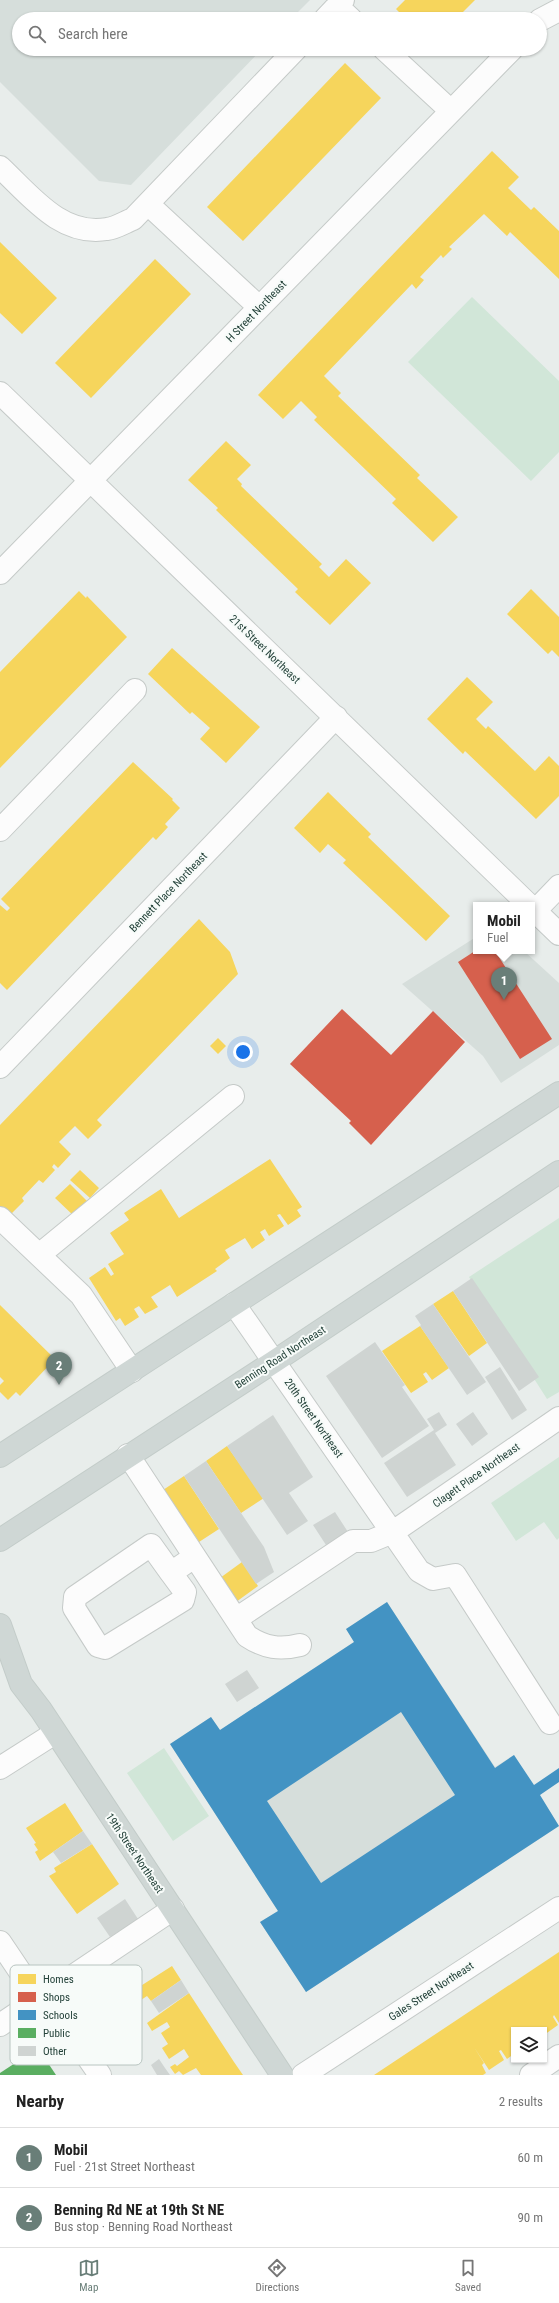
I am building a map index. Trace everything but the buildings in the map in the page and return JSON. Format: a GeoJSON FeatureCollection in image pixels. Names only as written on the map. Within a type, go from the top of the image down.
{"type":"FeatureCollection","features":[{"type":"Feature","properties":{"kind":"main road"},"geometry":{"type":"LineString","coordinates":[[0,1456],[559,1093]]}},
{"type":"Feature","properties":{"kind":"main road","name":"Benning Road Northeast"},"geometry":{"type":"LineString","coordinates":[[0,1540],[128,1455],[275,1361],[559,1172]]}},
{"type":"Feature","properties":{"kind":"main road","name":"19th Street Northeast"},"geometry":{"type":"LineString","coordinates":[[0,1625],[21,1684],[173,1909],[282,2075]]}},
{"type":"Feature","properties":{"kind":"main road"},"geometry":{"type":"LineString","coordinates":[[0,1658],[21,1684]]}},
{"type":"Feature","properties":{"kind":"street"},"geometry":{"type":"LineString","coordinates":[[0,167],[57,220],[79,229],[107,229],[133,219],[149,205],[289,56]]}},
{"type":"Feature","properties":{"kind":"street"},"geometry":{"type":"LineString","coordinates":[[392,56],[451,111]]}},
{"type":"Feature","properties":{"kind":"street","name":"H Street Northeast"},"geometry":{"type":"LineString","coordinates":[[0,573],[505,56]]}},
{"type":"Feature","properties":{"kind":"street"},"geometry":{"type":"LineString","coordinates":[[149,205],[259,307]]}},
{"type":"Feature","properties":{"kind":"street","name":"21st Street Northeast"},"geometry":{"type":"LineString","coordinates":[[0,393],[526,902]]}},
{"type":"Feature","properties":{"kind":"street"},"geometry":{"type":"LineString","coordinates":[[0,830],[135,690]]}},
{"type":"Feature","properties":{"kind":"street","name":"Bennett Place Northeast"},"geometry":{"type":"LineString","coordinates":[[0,1067],[336,717]]}},
{"type":"Feature","properties":{"kind":"street"},"geometry":{"type":"LineString","coordinates":[[535,906],[559,886]]}},
{"type":"Feature","properties":{"kind":"street","name":"21st Street Northeast"},"geometry":{"type":"LineString","coordinates":[[535,911],[559,934]]}},
{"type":"Feature","properties":{"kind":"street"},"geometry":{"type":"LineString","coordinates":[[39,1255],[234,1096]]}},
{"type":"Feature","properties":{"kind":"street"},"geometry":{"type":"LineString","coordinates":[[0,1218],[81,1295],[132,1371]]}},
{"type":"Feature","properties":{"kind":"street","name":"20th Street Northeast"},"geometry":{"type":"LineString","coordinates":[[234,1304],[275,1361],[419,1571],[433,1579],[455,1575],[550,1723]]}},
{"type":"Feature","properties":{"kind":"street","name":"Clagett Place Northeast"},"geometry":{"type":"LineString","coordinates":[[236,1619],[353,1542],[371,1541],[392,1532],[559,1418]]}},
{"type":"Feature","properties":{"kind":"street"},"geometry":{"type":"LineString","coordinates":[[128,1455],[247,1636],[260,1645],[287,1648],[300,1644]]}},
{"type":"Feature","properties":{"kind":"street"},"geometry":{"type":"LineString","coordinates":[[151,1545],[171,1573],[185,1592],[183,1600],[105,1648],[98,1646],[74,1608],[75,1597],[151,1545]]}},
{"type":"Feature","properties":{"kind":"street"},"geometry":{"type":"LineString","coordinates":[[171,1573],[194,1557]]}},
{"type":"Feature","properties":{"kind":"street"},"geometry":{"type":"LineString","coordinates":[[0,1768],[55,1733]]}},
{"type":"Feature","properties":{"kind":"street","name":"Gales Street Northeast"},"geometry":{"type":"LineString","coordinates":[[303,2075],[559,1908]]}},
{"type":"Feature","properties":{"kind":"street"},"geometry":{"type":"LineString","coordinates":[[91,1965],[173,1909]]}},
{"type":"Feature","properties":{"kind":"street"},"geometry":{"type":"LineString","coordinates":[[0,1942],[17,1965]]}},
{"type":"Feature","properties":{"kind":"street"},"geometry":{"type":"LineString","coordinates":[[0,2025],[10,2019]]}},
{"type":"Feature","properties":{"kind":"street"},"geometry":{"type":"LineString","coordinates":[[531,2075],[559,2056]]}},
{"type":"Feature","properties":{"kind":"street"},"geometry":{"type":"LineString","coordinates":[[92,2065],[100,2075]]}},
{"type":"Feature","properties":{"kind":"shaded area"},"geometry":{"type":"Polygon","coordinates":[[[0,0],[310,0],[298,12],[12,12],[12,56],[255,56],[131,185],[99,181],[0,82],[0,0]]]}},
{"type":"Feature","properties":{"kind":"shaded area"},"geometry":{"type":"Polygon","coordinates":[[[473,939],[473,954],[527,954],[559,983],[559,1045],[501,1083],[483,1056],[402,984],[473,939]]]}},
{"type":"Feature","properties":{"kind":"shaded area"},"geometry":{"type":"Polygon","coordinates":[[[387,1602],[495,1767],[514,1755],[559,1826],[306,1992],[260,1922],[278,1911],[170,1744],[211,1717],[220,1730],[354,1642],[346,1629],[387,1602]]]}},
{"type":"Feature","properties":{"kind":"green space"},"geometry":{"type":"Polygon","coordinates":[[[472,297],[559,381],[559,452],[531,481],[408,362],[472,297]]]}},
{"type":"Feature","properties":{"kind":"green space"},"geometry":{"type":"Polygon","coordinates":[[[559,1218],[559,1392],[547,1399],[469,1277],[559,1218]]]}},
{"type":"Feature","properties":{"kind":"green space"},"geometry":{"type":"Polygon","coordinates":[[[559,1457],[559,1538],[557,1540],[544,1522],[516,1541],[491,1503],[559,1457]]]}},
{"type":"Feature","properties":{"kind":"green space"},"geometry":{"type":"Polygon","coordinates":[[[164,1748],[209,1816],[173,1841],[127,1773],[164,1748]]]}},
{"type":"Feature","properties":{"kind":"place","name":"Mobil"},"geometry":{"type":"Point","coordinates":[504,1000]}},
{"type":"Feature","properties":{"kind":"place","name":"Benning Rd NE at 19th St NE"},"geometry":{"type":"Point","coordinates":[59,1385]}}]}
